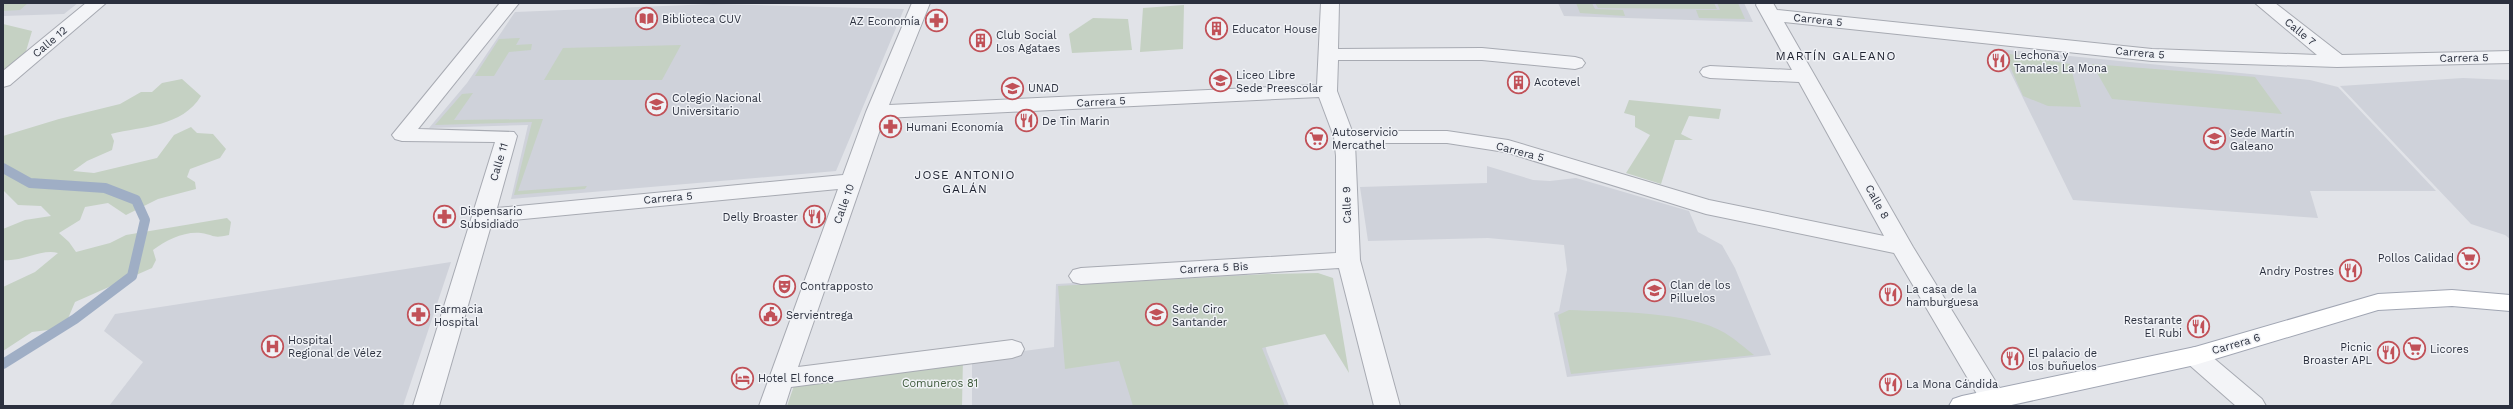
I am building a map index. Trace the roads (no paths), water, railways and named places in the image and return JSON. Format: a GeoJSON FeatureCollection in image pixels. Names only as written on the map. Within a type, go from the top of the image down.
{"type":"FeatureCollection","features":[{"type":"Feature","properties":{"kind":"main road","name":"Carrera 6"},"geometry":{"type":"LineString","coordinates":[[1962,406],[2195,356],[2378,302],[2452,298],[2510,303]]}},
{"type":"Feature","properties":{"kind":"street","name":"Calle 12"},"geometry":{"type":"LineString","coordinates":[[9,76],[97,3]]}},
{"type":"Feature","properties":{"kind":"street","name":"Calle 11"},"geometry":{"type":"LineString","coordinates":[[426,406],[507,136],[402,135],[510,3]]}},
{"type":"Feature","properties":{"kind":"street","name":"Calle 10"},"geometry":{"type":"LineString","coordinates":[[772,406],[876,112],[921,3]]}},
{"type":"Feature","properties":{"kind":"street","name":"Calle 9"},"geometry":{"type":"LineString","coordinates":[[1330,3],[1327,91],[1344,137],[1347,156],[1348,260],[1387,406]]}},
{"type":"Feature","properties":{"kind":"street","name":"Calle 7"},"geometry":{"type":"LineString","coordinates":[[2264,3],[2337,62]]}},
{"type":"Feature","properties":{"kind":"street","name":"Carrera 5"},"geometry":{"type":"LineString","coordinates":[[1768,9],[2152,55],[2337,62],[2510,57]]}},
{"type":"Feature","properties":{"kind":"street","name":"Calle 8"},"geometry":{"type":"LineString","coordinates":[[1768,9],[1902,247],[1993,399]]}},
{"type":"Feature","properties":{"kind":"street"},"geometry":{"type":"LineString","coordinates":[[1328,55],[1479,52],[1533,56],[1575,63]]}},
{"type":"Feature","properties":{"kind":"street"},"geometry":{"type":"LineString","coordinates":[[1710,72],[1806,76]]}},
{"type":"Feature","properties":{"kind":"street","name":"Carrera 5"},"geometry":{"type":"LineString","coordinates":[[876,112],[1327,91]]}},
{"type":"Feature","properties":{"kind":"street","name":"Carrera 5"},"geometry":{"type":"LineString","coordinates":[[1344,137],[1447,137],[1508,146],[1706,207],[1902,247]]}},
{"type":"Feature","properties":{"kind":"street","name":"Carrera 5"},"geometry":{"type":"LineString","coordinates":[[483,216],[852,181]]}},
{"type":"Feature","properties":{"kind":"street","name":"Carrera 5 Bis"},"geometry":{"type":"LineString","coordinates":[[1081,276],[1348,260]]}},
{"type":"Feature","properties":{"kind":"street"},"geometry":{"type":"LineString","coordinates":[[781,379],[1012,349]]}},
{"type":"Feature","properties":{"kind":"street"},"geometry":{"type":"LineString","coordinates":[[2195,356],[2253,406]]}},
{"type":"Feature","properties":{"kind":"waterway"},"geometry":{"type":"LineString","coordinates":[[3,168],[30,183],[105,188],[136,200],[145,220],[132,276],[75,319],[3,364]]}},
{"type":"Feature","properties":{"kind":"place","name":"Biblioteca CUV"},"geometry":{"type":"Point","coordinates":[647,19]}},
{"type":"Feature","properties":{"kind":"place","name":"AZ Economía"},"geometry":{"type":"Point","coordinates":[936,21]}},
{"type":"Feature","properties":{"kind":"place","name":"Educator House"},"geometry":{"type":"Point","coordinates":[1216,29]}},
{"type":"Feature","properties":{"kind":"place","name":"Club Social Los Agataes"},"geometry":{"type":"Point","coordinates":[981,41]}},
{"type":"Feature","properties":{"kind":"place","name":"Lechona y Tamales La Mona"},"geometry":{"type":"Point","coordinates":[1998,61]}},
{"type":"Feature","properties":{"kind":"place","name":"Liceo Libre Sede Preescolar"},"geometry":{"type":"Point","coordinates":[1221,81]}},
{"type":"Feature","properties":{"kind":"place","name":"Acotevel"},"geometry":{"type":"Point","coordinates":[1518,82]}},
{"type":"Feature","properties":{"kind":"place","name":"UNAD"},"geometry":{"type":"Point","coordinates":[1013,88]}},
{"type":"Feature","properties":{"kind":"place","name":"Colegio Nacional Universitario"},"geometry":{"type":"Point","coordinates":[657,104]}},
{"type":"Feature","properties":{"kind":"place","name":"De Tin Marin"},"geometry":{"type":"Point","coordinates":[1027,121]}},
{"type":"Feature","properties":{"kind":"place","name":"Humani Economía"},"geometry":{"type":"Point","coordinates":[891,127]}},
{"type":"Feature","properties":{"kind":"place","name":"Autoservicio Mercathel"},"geometry":{"type":"Point","coordinates":[1316,138]}},
{"type":"Feature","properties":{"kind":"place","name":"Sede Martín Galeano"},"geometry":{"type":"Point","coordinates":[2215,139]}},
{"type":"Feature","properties":{"kind":"place","name":"Dispensario Subsidiado"},"geometry":{"type":"Point","coordinates":[445,217]}},
{"type":"Feature","properties":{"kind":"place","name":"Delly Broaster"},"geometry":{"type":"Point","coordinates":[814,217]}},
{"type":"Feature","properties":{"kind":"place","name":"Pollos Calidad"},"geometry":{"type":"Point","coordinates":[2469,258]}},
{"type":"Feature","properties":{"kind":"place","name":"Andry Postres"},"geometry":{"type":"Point","coordinates":[2350,271]}},
{"type":"Feature","properties":{"kind":"place","name":"Contrapposto"},"geometry":{"type":"Point","coordinates":[784,286]}},
{"type":"Feature","properties":{"kind":"place","name":"Clan de los Pilluelos"},"geometry":{"type":"Point","coordinates":[1654,291]}},
{"type":"Feature","properties":{"kind":"place","name":"La casa de la hamburguesa"},"geometry":{"type":"Point","coordinates":[1890,295]}},
{"type":"Feature","properties":{"kind":"place","name":"Farmacia Hospital"},"geometry":{"type":"Point","coordinates":[419,315]}},
{"type":"Feature","properties":{"kind":"place","name":"Servientrega"},"geometry":{"type":"Point","coordinates":[770,315]}},
{"type":"Feature","properties":{"kind":"place","name":"Sede Ciro Santander"},"geometry":{"type":"Point","coordinates":[1157,315]}},
{"type":"Feature","properties":{"kind":"place","name":"Restarante El Rubi"},"geometry":{"type":"Point","coordinates":[2198,326]}},
{"type":"Feature","properties":{"kind":"place","name":"Hospital Regional de Vélez"},"geometry":{"type":"Point","coordinates":[273,346]}},
{"type":"Feature","properties":{"kind":"place","name":"Licores"},"geometry":{"type":"Point","coordinates":[2414,349]}},
{"type":"Feature","properties":{"kind":"place","name":"Picnic Broaster APL"},"geometry":{"type":"Point","coordinates":[2388,353]}},
{"type":"Feature","properties":{"kind":"place","name":"El palacio de los buñuelos"},"geometry":{"type":"Point","coordinates":[2012,359]}},
{"type":"Feature","properties":{"kind":"place","name":"Hotel El fonce"},"geometry":{"type":"Point","coordinates":[742,378]}},
{"type":"Feature","properties":{"kind":"place","name":"La Mona Cándida"},"geometry":{"type":"Point","coordinates":[1891,384]}},
{"type":"Feature","properties":{"kind":"district","name":"MARTÍN GALEANO"},"geometry":{"type":"Point","coordinates":[1836,56]}},
{"type":"Feature","properties":{"kind":"district","name":"JOSE ANTONIO GALÁN"},"geometry":{"type":"Point","coordinates":[965,182]}},
{"type":"Feature","properties":{"kind":"park label","name":"Comuneros 81"},"geometry":{"type":"Point","coordinates":[940,383]}}]}
